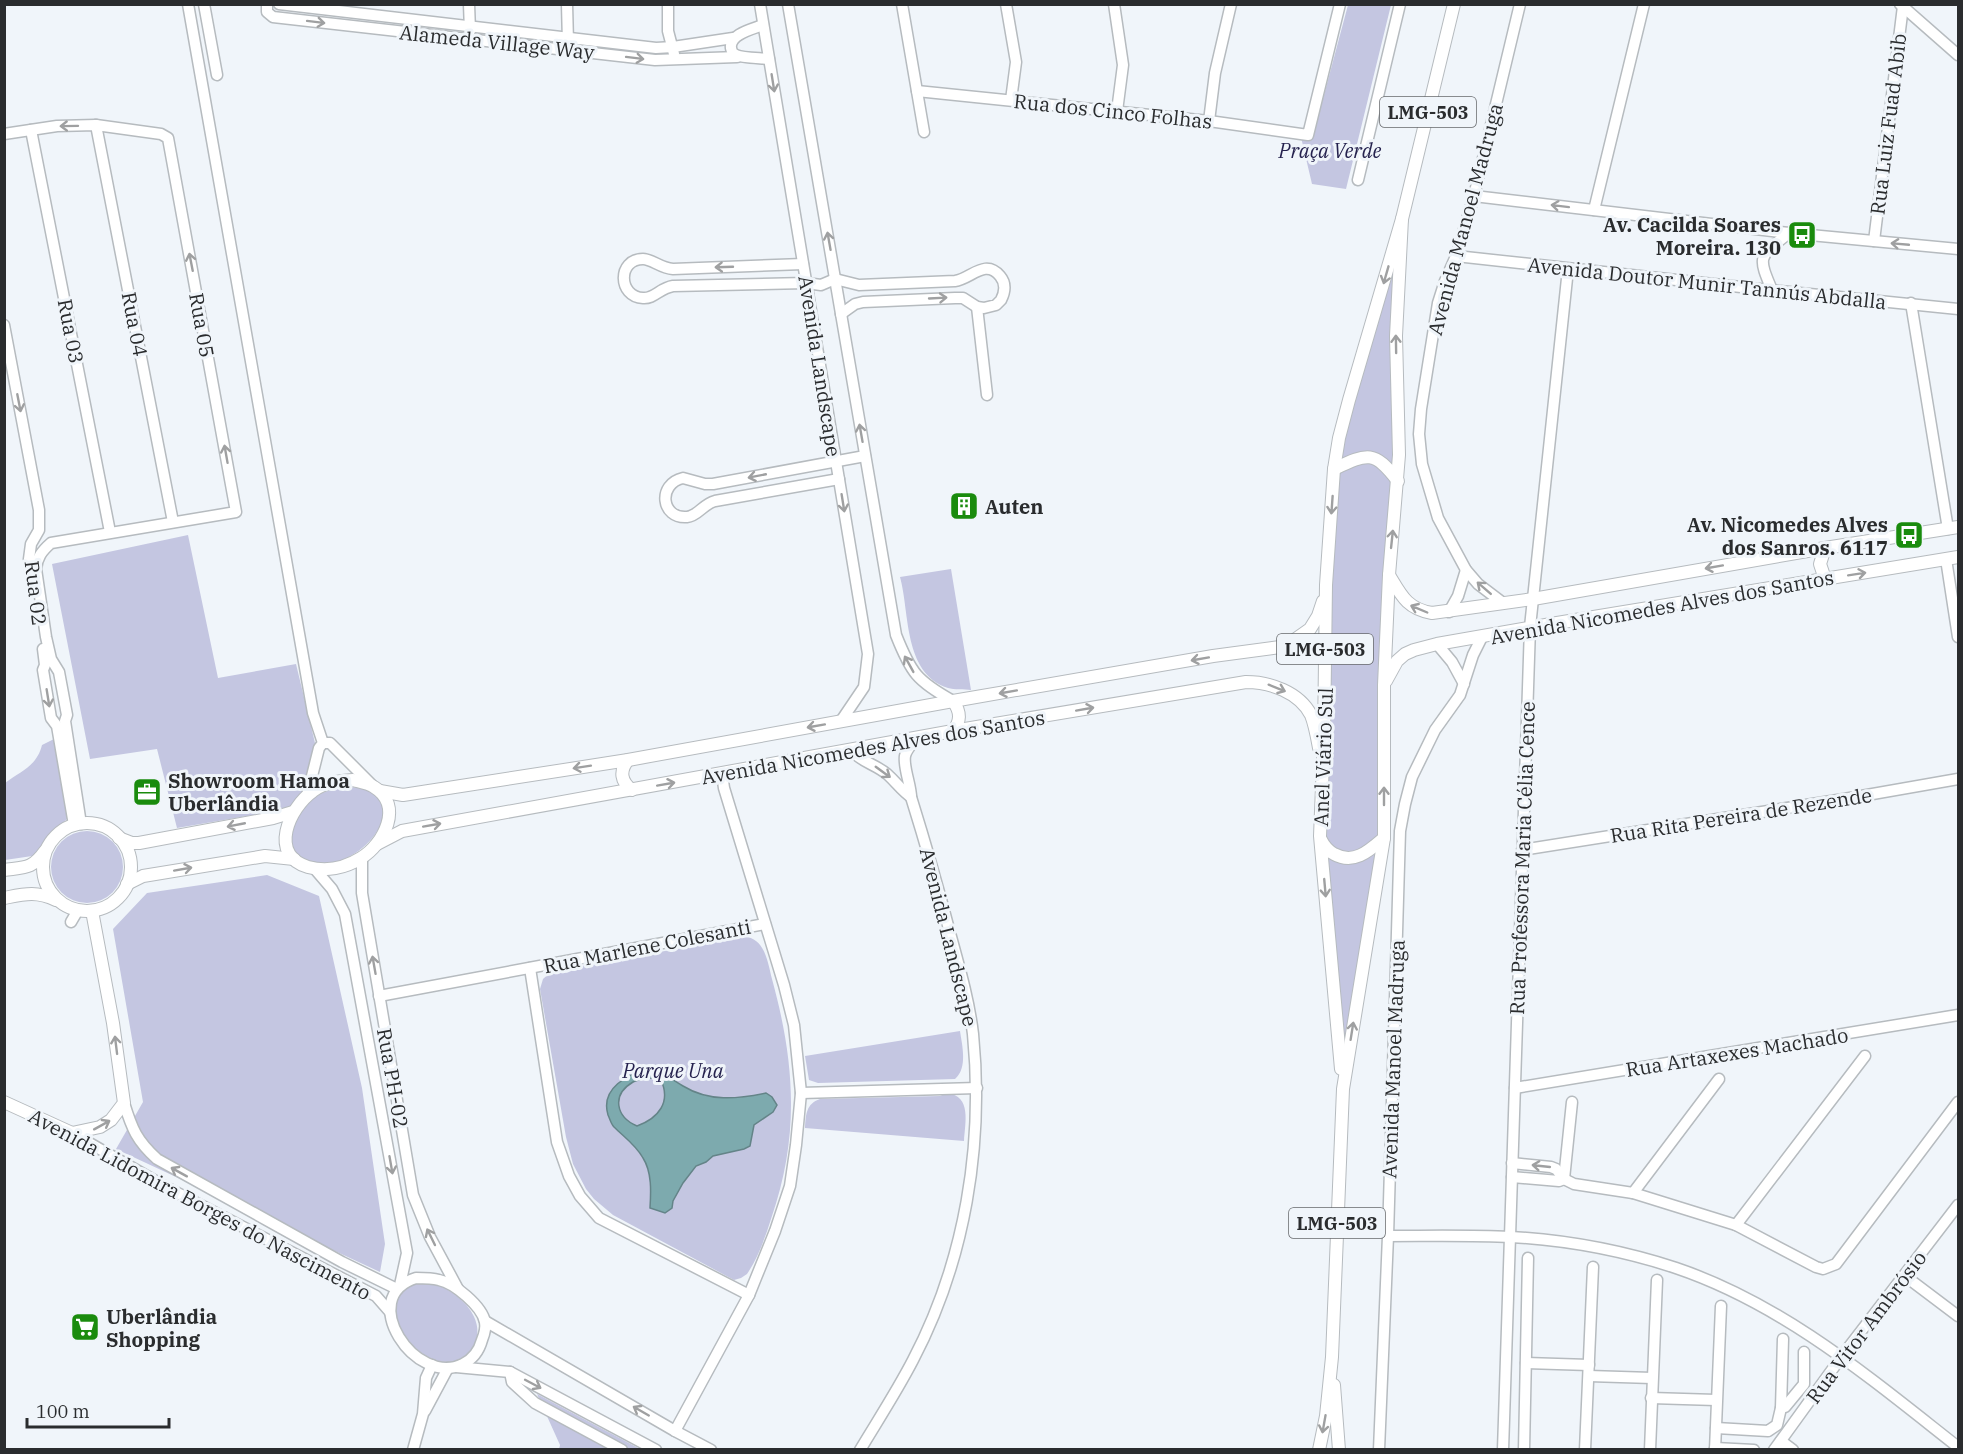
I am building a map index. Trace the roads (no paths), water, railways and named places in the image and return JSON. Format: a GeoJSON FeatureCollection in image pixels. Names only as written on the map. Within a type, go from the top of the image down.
{"type":"FeatureCollection","features":[{"type":"Feature","properties":{"kind":"main road","name":"Anel Viário Sul"},"geometry":{"type":"LineString","coordinates":[[1319,1449],[1326,1416],[1332,1356],[1342,1089],[1320,836],[1326,585],[1334,469],[1349,400],[1402,219],[1454,4]]}},
{"type":"Feature","properties":{"kind":"main road","name":"Anel Viário Sul"},"geometry":{"type":"LineString","coordinates":[[1342,1089],[1384,838],[1384,685],[1389,575],[1398,481],[1396,336],[1402,219]]}},
{"type":"Feature","properties":{"kind":"main road"},"geometry":{"type":"LineString","coordinates":[[1334,469],[1354,460],[1371,457],[1385,465],[1398,481]]}},
{"type":"Feature","properties":{"kind":"main road","name":"Avenida Nicomedes Alves dos Santos"},"geometry":{"type":"LineString","coordinates":[[1389,575],[1402,598],[1410,606],[1432,613],[1449,612],[1953,528]]}},
{"type":"Feature","properties":{"kind":"main road"},"geometry":{"type":"LineString","coordinates":[[1825,548],[1820,564],[1825,579]]}},
{"type":"Feature","properties":{"kind":"main road","name":"Avenida Nicomedes Alves dos Santos"},"geometry":{"type":"LineString","coordinates":[[1384,685],[1397,661],[1405,654],[1437,644],[1952,558]]}},
{"type":"Feature","properties":{"kind":"main road","name":"Avenida Nicomedes Alves dos Santos"},"geometry":{"type":"LineString","coordinates":[[376,788],[403,795],[628,760],[953,701],[1213,656],[1280,647],[1310,629],[1318,616],[1326,585]]}},
{"type":"Feature","properties":{"kind":"main road","name":"Avenida Nicomedes Alves dos Santos"},"geometry":{"type":"LineString","coordinates":[[378,844],[402,831],[953,731],[1246,682],[1257,682],[1283,689],[1307,709],[1323,764]]}},
{"type":"Feature","properties":{"kind":"main road"},"geometry":{"type":"LineString","coordinates":[[953,701],[959,713],[957,726],[953,731]]}},
{"type":"Feature","properties":{"kind":"main road"},"geometry":{"type":"LineString","coordinates":[[628,760],[624,765],[622,777],[632,790]]}},
{"type":"Feature","properties":{"kind":"main road"},"geometry":{"type":"LineString","coordinates":[[127,884],[143,876],[265,856],[294,859],[314,868],[344,866],[362,858],[378,844],[389,818],[386,799],[376,788],[352,780],[333,782],[314,790],[299,803],[285,831],[286,841],[294,859]]}},
{"type":"Feature","properties":{"kind":"main road"},"geometry":{"type":"LineString","coordinates":[[119,838],[139,843],[293,813]]}},
{"type":"Feature","properties":{"kind":"main road"},"geometry":{"type":"LineString","coordinates":[[4,870],[27,867],[36,863],[54,838],[63,830],[77,824],[92,824],[104,827],[119,838],[127,850],[130,873],[122,894],[113,903],[92,911],[69,908],[51,893],[46,882],[43,871],[48,848]]}},
{"type":"Feature","properties":{"kind":"main road"},"geometry":{"type":"LineString","coordinates":[[1320,836],[1322,843],[1329,851],[1350,859],[1367,853],[1384,838]]}},
{"type":"Feature","properties":{"kind":"main road"},"geometry":{"type":"LineString","coordinates":[[4,898],[33,893],[59,901]]}},
{"type":"Feature","properties":{"kind":"main road"},"geometry":{"type":"LineString","coordinates":[[72,1133],[100,1127],[111,1120],[123,1103],[113,1023],[92,911]]}},
{"type":"Feature","properties":{"kind":"main road","name":"Avenida Lidomira Borges do Nascimento"},"geometry":{"type":"LineString","coordinates":[[4,1102],[72,1133]]}},
{"type":"Feature","properties":{"kind":"main road","name":"Anel Viário Sul"},"geometry":{"type":"LineString","coordinates":[[1332,1356],[1339,1449]]}},
{"type":"Feature","properties":{"kind":"street"},"geometry":{"type":"LineString","coordinates":[[188,4],[313,713],[323,743]]}},
{"type":"Feature","properties":{"kind":"street"},"geometry":{"type":"LineString","coordinates":[[204,4],[217,75]]}},
{"type":"Feature","properties":{"kind":"street","name":"Alameda Village Way"},"geometry":{"type":"LineString","coordinates":[[267,4],[267,12],[273,17],[568,51],[655,60],[737,57],[769,59]]}},
{"type":"Feature","properties":{"kind":"street","name":"Alameda Village Way"},"geometry":{"type":"LineString","coordinates":[[279,4],[368,10],[470,27],[656,48],[734,38],[763,25]]}},
{"type":"Feature","properties":{"kind":"street"},"geometry":{"type":"LineString","coordinates":[[469,4],[470,39]]}},
{"type":"Feature","properties":{"kind":"street"},"geometry":{"type":"LineString","coordinates":[[567,4],[568,51]]}},
{"type":"Feature","properties":{"kind":"street"},"geometry":{"type":"LineString","coordinates":[[668,4],[668,31],[674,60]]}},
{"type":"Feature","properties":{"kind":"street","name":"Avenida Landscape"},"geometry":{"type":"LineString","coordinates":[[760,4],[868,654],[864,687],[841,721]]}},
{"type":"Feature","properties":{"kind":"street","name":"Avenida Landscape"},"geometry":{"type":"LineString","coordinates":[[788,4],[896,635],[905,659],[915,676],[934,691],[953,701]]}},
{"type":"Feature","properties":{"kind":"street"},"geometry":{"type":"LineString","coordinates":[[902,4],[924,132]]}},
{"type":"Feature","properties":{"kind":"street"},"geometry":{"type":"LineString","coordinates":[[1006,4],[1016,62],[1011,100]]}},
{"type":"Feature","properties":{"kind":"street"},"geometry":{"type":"LineString","coordinates":[[1114,4],[1122,65],[1117,111]]}},
{"type":"Feature","properties":{"kind":"street"},"geometry":{"type":"LineString","coordinates":[[1209,121],[1215,73],[1231,4]]}},
{"type":"Feature","properties":{"kind":"street","name":"Rua dos Cinco Folhas"},"geometry":{"type":"LineString","coordinates":[[917,91],[1209,121],[1308,135],[1340,4]]}},
{"type":"Feature","properties":{"kind":"street"},"geometry":{"type":"LineString","coordinates":[[1358,180],[1400,4]]}},
{"type":"Feature","properties":{"kind":"street","name":"Avenida Manoel Madruga"},"geometry":{"type":"LineString","coordinates":[[1503,603],[1466,570],[1438,518],[1422,464],[1419,434],[1438,303],[1456,256],[1474,196],[1520,4]]}},
{"type":"Feature","properties":{"kind":"street"},"geometry":{"type":"LineString","coordinates":[[1594,210],[1644,4]]}},
{"type":"Feature","properties":{"kind":"street"},"geometry":{"type":"LineString","coordinates":[[1902,5],[1959,55]]}},
{"type":"Feature","properties":{"kind":"street","name":"Rua Luiz Fuad Abib"},"geometry":{"type":"LineString","coordinates":[[1874,241],[1902,5]]}},
{"type":"Feature","properties":{"kind":"street"},"geometry":{"type":"LineString","coordinates":[[368,10],[368,28]]}},
{"type":"Feature","properties":{"kind":"street"},"geometry":{"type":"LineString","coordinates":[[734,38],[731,48],[732,53],[737,57]]}},
{"type":"Feature","properties":{"kind":"street"},"geometry":{"type":"LineString","coordinates":[[4,134],[57,126],[96,125]]}},
{"type":"Feature","properties":{"kind":"street","name":"Rua 05"},"geometry":{"type":"LineString","coordinates":[[96,125],[161,134],[168,138],[236,512],[173,522]]}},
{"type":"Feature","properties":{"kind":"street","name":"Rua 04"},"geometry":{"type":"LineString","coordinates":[[96,125],[173,522]]}},
{"type":"Feature","properties":{"kind":"street","name":"Rua 03"},"geometry":{"type":"LineString","coordinates":[[31,130],[110,532]]}},
{"type":"Feature","properties":{"kind":"street"},"geometry":{"type":"LineString","coordinates":[[1474,196],[1789,233],[1959,249]]}},
{"type":"Feature","properties":{"kind":"street"},"geometry":{"type":"LineString","coordinates":[[1772,291],[1762,263],[1771,248],[1789,233]]}},
{"type":"Feature","properties":{"kind":"street","name":"Avenida Doutor Munir Tannús Abdalla"},"geometry":{"type":"LineString","coordinates":[[1456,256],[1772,291],[1956,307]]}},
{"type":"Feature","properties":{"kind":"street"},"geometry":{"type":"LineString","coordinates":[[803,264],[673,269],[644,259],[631,263],[627,267],[623,280],[629,293],[641,298],[648,298],[659,290],[672,286],[806,283],[821,285],[835,279],[859,285],[963,280],[980,269],[993,270],[1003,280],[1005,287],[1001,300],[990,307],[977,307],[963,298],[903,300],[855,304],[841,314]]}},
{"type":"Feature","properties":{"kind":"street"},"geometry":{"type":"LineString","coordinates":[[750,266],[751,284]]}},
{"type":"Feature","properties":{"kind":"street","name":"Rua Professora Maria Célia Cence"},"geometry":{"type":"LineString","coordinates":[[1503,1449],[1530,627],[1568,269]]}},
{"type":"Feature","properties":{"kind":"street"},"geometry":{"type":"LineString","coordinates":[[903,283],[903,300]]}},
{"type":"Feature","properties":{"kind":"street"},"geometry":{"type":"LineString","coordinates":[[1911,303],[1953,528]]}},
{"type":"Feature","properties":{"kind":"street"},"geometry":{"type":"LineString","coordinates":[[977,307],[987,395]]}},
{"type":"Feature","properties":{"kind":"street"},"geometry":{"type":"LineString","coordinates":[[4,325],[39,510],[39,530],[47,547]]}},
{"type":"Feature","properties":{"kind":"street"},"geometry":{"type":"LineString","coordinates":[[839,479],[708,503],[698,513],[686,518],[673,513],[666,502],[667,489],[677,479],[690,478],[705,484],[713,484],[865,456]]}},
{"type":"Feature","properties":{"kind":"street"},"geometry":{"type":"LineString","coordinates":[[787,470],[791,488]]}},
{"type":"Feature","properties":{"kind":"street"},"geometry":{"type":"LineString","coordinates":[[32,544],[47,547],[110,532],[173,522]]}},
{"type":"Feature","properties":{"kind":"street","name":"Rua 02"},"geometry":{"type":"LineString","coordinates":[[39,530],[32,544],[29,559],[45,665],[43,670],[51,718],[57,726],[77,824]]}},
{"type":"Feature","properties":{"kind":"street"},"geometry":{"type":"LineString","coordinates":[[47,547],[37,559],[36,569],[48,648],[51,659],[59,672],[67,715],[64,721],[77,824]]}},
{"type":"Feature","properties":{"kind":"street"},"geometry":{"type":"LineString","coordinates":[[1952,558],[1959,637]]}},
{"type":"Feature","properties":{"kind":"street"},"geometry":{"type":"LineString","coordinates":[[1449,612],[1462,587],[1466,570]]}},
{"type":"Feature","properties":{"kind":"street","name":"Avenida Manoel Madruga"},"geometry":{"type":"LineString","coordinates":[[1379,1449],[1400,831],[1412,777],[1422,753],[1453,707],[1482,637]]}},
{"type":"Feature","properties":{"kind":"street"},"geometry":{"type":"LineString","coordinates":[[1437,644],[1452,662],[1464,684]]}},
{"type":"Feature","properties":{"kind":"street","name":"Avenida Landscape"},"geometry":{"type":"LineString","coordinates":[[860,1449],[914,1358],[948,1277],[961,1235],[974,1147],[977,1088],[973,1034],[964,984],[911,797],[904,760],[905,754],[916,739]]}},
{"type":"Feature","properties":{"kind":"street"},"geometry":{"type":"LineString","coordinates":[[323,743],[330,743],[376,788]]}},
{"type":"Feature","properties":{"kind":"street"},"geometry":{"type":"LineString","coordinates":[[307,796],[319,748],[323,743]]}},
{"type":"Feature","properties":{"kind":"street"},"geometry":{"type":"LineString","coordinates":[[851,750],[859,759],[889,776],[903,792],[911,797]]}},
{"type":"Feature","properties":{"kind":"street"},"geometry":{"type":"LineString","coordinates":[[675,1431],[748,1295],[776,1231],[790,1186],[801,1093],[794,1025],[724,788],[722,774]]}},
{"type":"Feature","properties":{"kind":"street","name":"Rua Rita Pereira de Rezende"},"geometry":{"type":"LineString","coordinates":[[1522,850],[1959,779]]}},
{"type":"Feature","properties":{"kind":"street","name":"Rua PH-02"},"geometry":{"type":"LineString","coordinates":[[362,858],[362,893],[413,1196],[430,1237],[458,1289]]}},
{"type":"Feature","properties":{"kind":"street","name":"Rua PH-02"},"geometry":{"type":"LineString","coordinates":[[314,868],[332,889],[345,914],[407,1253],[398,1287]]}},
{"type":"Feature","properties":{"kind":"street"},"geometry":{"type":"LineString","coordinates":[[71,922],[78,910]]}},
{"type":"Feature","properties":{"kind":"street","name":"Rua Marlene Colesanti"},"geometry":{"type":"LineString","coordinates":[[379,996],[765,924]]}},
{"type":"Feature","properties":{"kind":"street"},"geometry":{"type":"LineString","coordinates":[[530,968],[557,1142],[569,1176],[580,1196],[599,1218],[748,1295]]}},
{"type":"Feature","properties":{"kind":"street","name":"Rua Artaxexes Machado"},"geometry":{"type":"LineString","coordinates":[[1515,1088],[1959,1015]]}},
{"type":"Feature","properties":{"kind":"street"},"geometry":{"type":"LineString","coordinates":[[1736,1225],[1865,1056]]}},
{"type":"Feature","properties":{"kind":"street"},"geometry":{"type":"LineString","coordinates":[[1633,1193],[1719,1079]]}},
{"type":"Feature","properties":{"kind":"street"},"geometry":{"type":"LineString","coordinates":[[801,1093],[977,1088]]}},
{"type":"Feature","properties":{"kind":"street"},"geometry":{"type":"LineString","coordinates":[[1564,1179],[1572,1102]]}},
{"type":"Feature","properties":{"kind":"street"},"geometry":{"type":"LineString","coordinates":[[1512,1163],[1556,1168],[1564,1179],[1574,1184],[1633,1193],[1736,1225],[1823,1269],[1836,1264],[1959,1102]]}},
{"type":"Feature","properties":{"kind":"street","name":"Avenida Lidomira Borges do Nascimento"},"geometry":{"type":"LineString","coordinates":[[123,1103],[136,1135],[145,1149],[157,1159],[342,1262],[398,1287]]}},
{"type":"Feature","properties":{"kind":"street","name":"Avenida Lidomira Borges do Nascimento"},"geometry":{"type":"LineString","coordinates":[[72,1133],[164,1186],[376,1296],[390,1312]]}},
{"type":"Feature","properties":{"kind":"street"},"geometry":{"type":"LineString","coordinates":[[1512,1177],[1564,1179]]}},
{"type":"Feature","properties":{"kind":"street"},"geometry":{"type":"LineString","coordinates":[[205,1207],[213,1190]]}},
{"type":"Feature","properties":{"kind":"street","name":"Rua Vitor Ambrósio"},"geometry":{"type":"LineString","coordinates":[[1778,1445],[1842,1356],[1959,1205]]}},
{"type":"Feature","properties":{"kind":"street"},"geometry":{"type":"LineString","coordinates":[[1388,1236],[1511,1238],[1601,1250],[1676,1268],[1783,1318],[1842,1356],[1959,1447]]}},
{"type":"Feature","properties":{"kind":"street"},"geometry":{"type":"LineString","coordinates":[[1524,1449],[1528,1258]]}},
{"type":"Feature","properties":{"kind":"street"},"geometry":{"type":"LineString","coordinates":[[1585,1449],[1593,1267]]}},
{"type":"Feature","properties":{"kind":"street"},"geometry":{"type":"LineString","coordinates":[[1905,1276],[1959,1316]]}},
{"type":"Feature","properties":{"kind":"street"},"geometry":{"type":"LineString","coordinates":[[656,1449],[510,1372],[452,1368],[423,1362],[409,1351],[398,1337],[390,1312],[390,1302],[398,1287],[416,1278],[426,1278],[440,1280],[458,1289],[473,1303],[485,1321],[675,1431],[711,1449]]}},
{"type":"Feature","properties":{"kind":"street"},"geometry":{"type":"LineString","coordinates":[[1650,1449],[1657,1280]]}},
{"type":"Feature","properties":{"kind":"street"},"geometry":{"type":"LineString","coordinates":[[1721,1306],[1715,1449],[1754,1449]]}},
{"type":"Feature","properties":{"kind":"street"},"geometry":{"type":"LineString","coordinates":[[423,1414],[452,1368],[470,1360],[479,1349],[484,1335],[485,1321]]}},
{"type":"Feature","properties":{"kind":"street"},"geometry":{"type":"LineString","coordinates":[[1716,1428],[1768,1431],[1777,1425],[1781,1408],[1783,1339]]}},
{"type":"Feature","properties":{"kind":"street"},"geometry":{"type":"LineString","coordinates":[[1781,1408],[1785,1407],[1802,1388],[1804,1352]]}},
{"type":"Feature","properties":{"kind":"street"},"geometry":{"type":"LineString","coordinates":[[1526,1363],[1652,1378]]}},
{"type":"Feature","properties":{"kind":"street"},"geometry":{"type":"LineString","coordinates":[[413,1449],[423,1414],[426,1378],[432,1365]]}},
{"type":"Feature","properties":{"kind":"street"},"geometry":{"type":"LineString","coordinates":[[510,1372],[512,1382],[535,1403],[622,1449]]}},
{"type":"Feature","properties":{"kind":"street"},"geometry":{"type":"LineString","coordinates":[[1651,1398],[1716,1400]]}},
{"type":"Feature","properties":{"kind":"street"},"geometry":{"type":"LineString","coordinates":[[1778,1445],[1793,1449]]}},
{"type":"Feature","properties":{"kind":"place","name":"Av. Cacilda Soares Moreira. 130"},"geometry":{"type":"Point","coordinates":[1802,235]}},
{"type":"Feature","properties":{"kind":"place","name":"Auten"},"geometry":{"type":"Point","coordinates":[964,506]}},
{"type":"Feature","properties":{"kind":"place","name":"Av. Nicomedes Alves dos Sanros. 6117"},"geometry":{"type":"Point","coordinates":[1909,535]}},
{"type":"Feature","properties":{"kind":"place","name":"Showroom Hamoa Uberlândia"},"geometry":{"type":"Point","coordinates":[147,792]}},
{"type":"Feature","properties":{"kind":"place","name":"Uberlândia Shopping"},"geometry":{"type":"Point","coordinates":[85,1327]}},
{"type":"Feature","properties":{"kind":"park label","name":"Praça Verde"},"geometry":{"type":"Point","coordinates":[1330,150]}},
{"type":"Feature","properties":{"kind":"park label","name":"Parque Una"},"geometry":{"type":"Point","coordinates":[673,1070]}}]}
